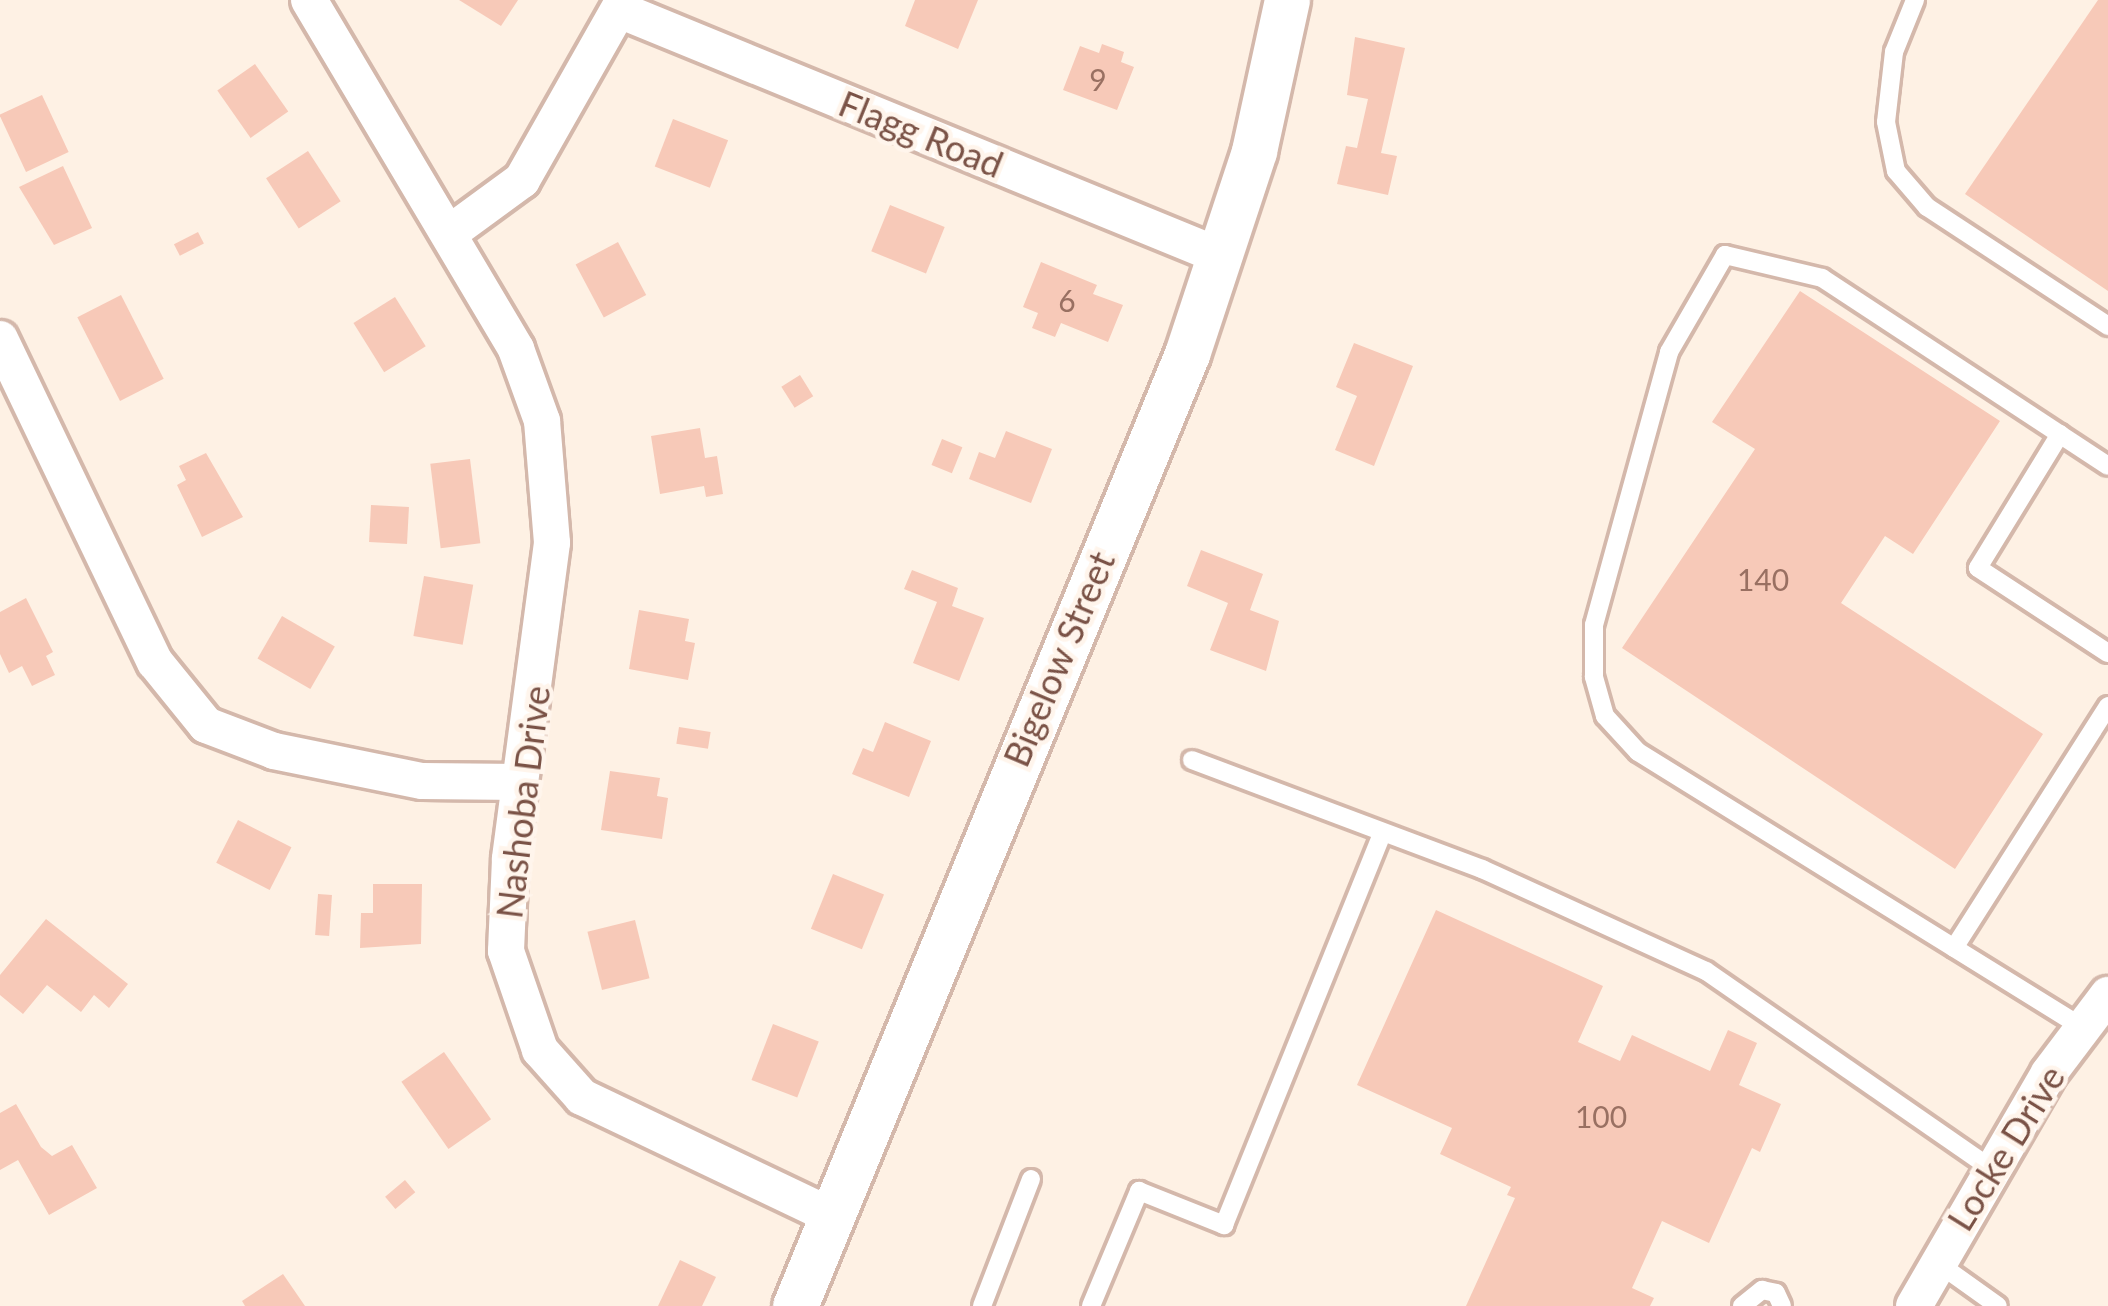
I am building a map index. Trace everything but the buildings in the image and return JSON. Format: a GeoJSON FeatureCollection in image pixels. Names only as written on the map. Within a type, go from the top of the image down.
{"type":"FeatureCollection","features":[{"type":"Feature","properties":{"kind":"street","name":"Nashoba Drive"},"geometry":{"type":"LineString","coordinates":[[309,0],[452,232],[531,382],[553,503],[546,623],[520,782],[506,951],[540,1050],[582,1097],[831,1216]]}},
{"type":"Feature","properties":{"kind":"street","name":"Bigelow Street"},"geometry":{"type":"LineString","coordinates":[[795,1306],[1187,354],[1220,256],[1287,0]]}},
{"type":"Feature","properties":{"kind":"street"},"geometry":{"type":"LineString","coordinates":[[452,232],[521,180],[623,6]]}},
{"type":"Feature","properties":{"kind":"street","name":"Flagg Road"},"geometry":{"type":"LineString","coordinates":[[623,6],[1220,256]]}},
{"type":"Feature","properties":{"kind":"street"},"geometry":{"type":"LineString","coordinates":[[0,339],[155,662],[206,725],[274,751],[422,781],[520,782]]}},
{"type":"Feature","properties":{"kind":"street","name":"Locke Drive"},"geometry":{"type":"LineString","coordinates":[[1914,1306],[1991,1168],[2108,995]]}},
{"type":"Feature","properties":{"kind":"lane"},"geometry":{"type":"LineString","coordinates":[[1915,0],[1894,52],[1888,99],[1896,170],[1928,207],[2108,326]]}},
{"type":"Feature","properties":{"kind":"lane"},"geometry":{"type":"LineString","coordinates":[[2085,1029],[1638,752],[1605,716],[1594,677],[1594,625],[1669,352],[1725,255],[1822,278],[2108,466]]}},
{"type":"Feature","properties":{"kind":"lane"},"geometry":{"type":"LineString","coordinates":[[2060,434],[1978,568],[2108,653]]}},
{"type":"Feature","properties":{"kind":"lane"},"geometry":{"type":"LineString","coordinates":[[1954,948],[2108,706]]}},
{"type":"Feature","properties":{"kind":"lane"},"geometry":{"type":"LineString","coordinates":[[1192,760],[1482,869],[1706,970],[1991,1168]]}},
{"type":"Feature","properties":{"kind":"lane"},"geometry":{"type":"LineString","coordinates":[[1091,1306],[1139,1190],[1224,1225],[1382,834]]}},
{"type":"Feature","properties":{"kind":"lane"},"geometry":{"type":"LineString","coordinates":[[982,1306],[1031,1179]]}},
{"type":"Feature","properties":{"kind":"lane"},"geometry":{"type":"LineString","coordinates":[[1935,1261],[1998,1306]]}},
{"type":"Feature","properties":{"kind":"lane"},"geometry":{"type":"LineString","coordinates":[[1742,1306],[1762,1289],[1776,1293],[1782,1306]]}}]}
